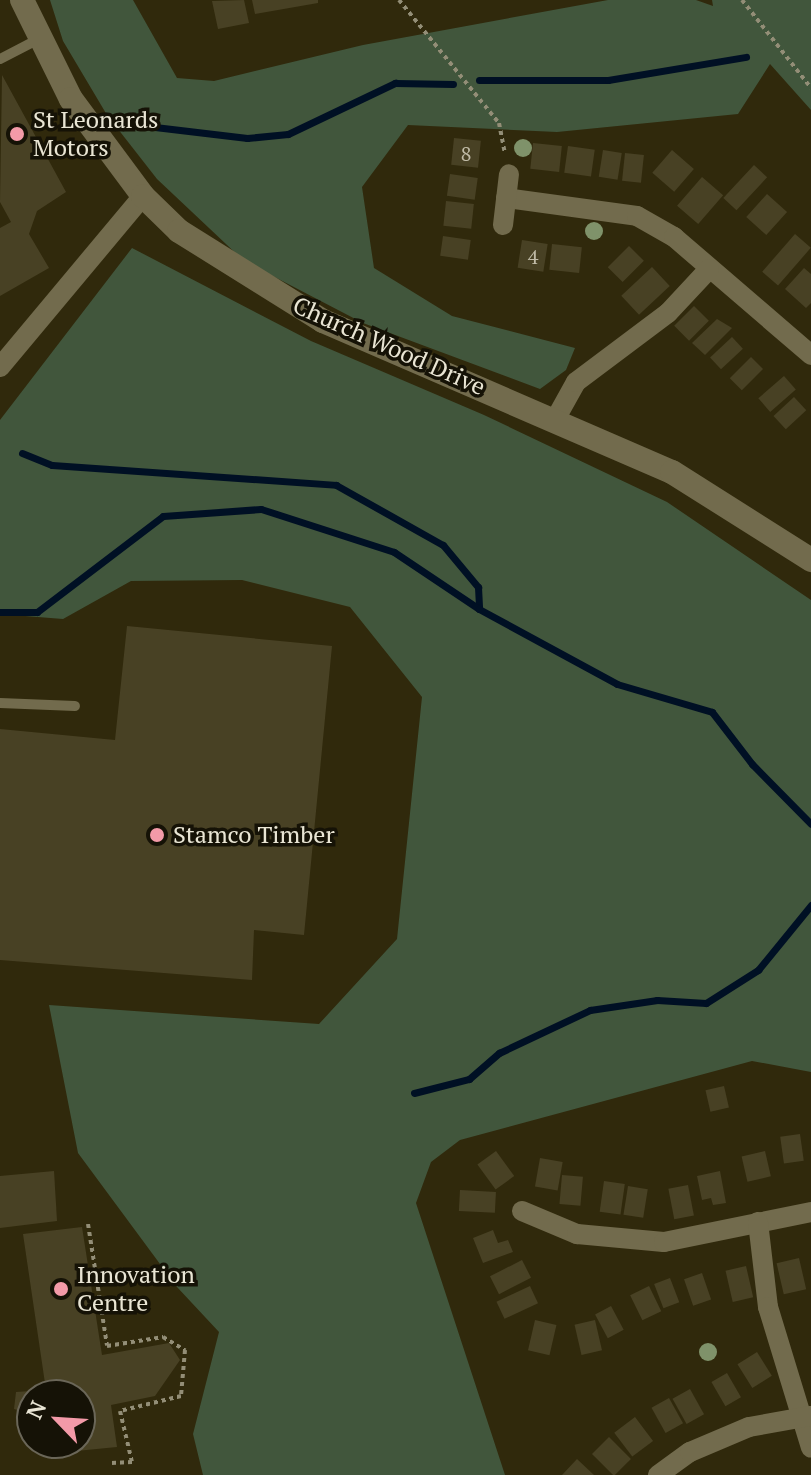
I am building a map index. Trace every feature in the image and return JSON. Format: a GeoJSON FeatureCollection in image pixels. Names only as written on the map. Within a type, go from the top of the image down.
{"type":"FeatureCollection","features":[{"type":"Feature","properties":{"kind":"street","name":"Church Wood Drive"},"geometry":{"type":"LineString","coordinates":[[22,0],[37,40],[71,99],[143,196],[179,231],[323,321],[556,418],[672,472],[811,560]]}},
{"type":"Feature","properties":{"kind":"street"},"geometry":{"type":"LineString","coordinates":[[503,225],[509,174]]}},
{"type":"Feature","properties":{"kind":"street"},"geometry":{"type":"LineString","coordinates":[[0,367],[143,196]]}},
{"type":"Feature","properties":{"kind":"street"},"geometry":{"type":"LineString","coordinates":[[506,198],[637,216],[674,237],[811,355]]}},
{"type":"Feature","properties":{"kind":"street"},"geometry":{"type":"LineString","coordinates":[[556,418],[576,382],[668,313],[709,269]]}},
{"type":"Feature","properties":{"kind":"street"},"geometry":{"type":"LineString","coordinates":[[522,1211],[577,1234],[664,1242],[811,1212]]}},
{"type":"Feature","properties":{"kind":"street"},"geometry":{"type":"LineString","coordinates":[[758,1222],[768,1307],[806,1417],[811,1448]]}},
{"type":"Feature","properties":{"kind":"street"},"geometry":{"type":"LineString","coordinates":[[658,1475],[690,1452],[737,1432],[806,1417]]}},
{"type":"Feature","properties":{"kind":"lane"},"geometry":{"type":"LineString","coordinates":[[0,59],[37,40]]}},
{"type":"Feature","properties":{"kind":"lane"},"geometry":{"type":"LineString","coordinates":[[0,703],[75,706]]}},
{"type":"Feature","properties":{"kind":"path"},"geometry":{"type":"LineString","coordinates":[[399,0],[499,123],[509,174]]}},
{"type":"Feature","properties":{"kind":"path"},"geometry":{"type":"LineString","coordinates":[[742,0],[811,88]]}},
{"type":"Feature","properties":{"kind":"path"},"geometry":{"type":"LineString","coordinates":[[88,1224],[107,1346],[163,1337],[185,1350],[181,1396],[120,1411],[132,1462],[111,1463]]}},
{"type":"Feature","properties":{"kind":"green space"},"geometry":{"type":"Polygon","coordinates":[[[50,0],[133,0],[177,78],[214,81],[363,45],[608,0],[696,0],[713,6],[712,0],[811,0],[811,110],[770,64],[738,114],[557,132],[408,125],[362,187],[374,268],[452,316],[575,348],[566,370],[540,389],[363,323],[244,261],[157,179],[107,115],[63,41],[50,0]]]}},
{"type":"Feature","properties":{"kind":"green space"},"geometry":{"type":"Polygon","coordinates":[[[132,248],[311,341],[484,415],[667,502],[811,600],[811,1072],[752,1061],[460,1140],[431,1162],[416,1203],[505,1475],[203,1475],[193,1434],[219,1332],[177,1287],[78,1153],[49,1005],[319,1024],[397,939],[422,697],[350,607],[242,580],[131,581],[63,619],[0,614],[0,420],[132,248]]]}},
{"type":"Feature","properties":{"kind":"building"},"geometry":{"type":"Polygon","coordinates":[[[244,0],[249,23],[218,29],[212,1],[244,0]]]}},
{"type":"Feature","properties":{"kind":"building"},"geometry":{"type":"Polygon","coordinates":[[[252,0],[318,0],[318,3],[255,14],[252,0]]]}},
{"type":"Feature","properties":{"kind":"building","name":"St Leonards Motors"},"geometry":{"type":"Polygon","coordinates":[[[2,75],[66,192],[37,211],[29,234],[49,268],[0,296],[0,228],[11,222],[0,202],[2,75]]]}},
{"type":"Feature","properties":{"kind":"building"},"geometry":{"type":"Polygon","coordinates":[[[454,138],[481,141],[478,168],[451,165],[454,138]]]}},
{"type":"Feature","properties":{"kind":"building"},"geometry":{"type":"Polygon","coordinates":[[[533,143],[562,146],[559,172],[530,169],[533,143]]]}},
{"type":"Feature","properties":{"kind":"building"},"geometry":{"type":"Polygon","coordinates":[[[568,146],[595,150],[591,176],[564,173],[568,146]]]}},
{"type":"Feature","properties":{"kind":"building"},"geometry":{"type":"Polygon","coordinates":[[[603,150],[622,153],[618,180],[599,177],[603,150]]]}},
{"type":"Feature","properties":{"kind":"building"},"geometry":{"type":"Polygon","coordinates":[[[672,150],[694,169],[674,192],[652,173],[672,150]]]}},
{"type":"Feature","properties":{"kind":"building"},"geometry":{"type":"Polygon","coordinates":[[[625,153],[644,155],[641,183],[622,181],[625,153]]]}},
{"type":"Feature","properties":{"kind":"building"},"geometry":{"type":"Polygon","coordinates":[[[754,165],[767,177],[736,210],[723,198],[754,165]]]}},
{"type":"Feature","properties":{"kind":"building"},"geometry":{"type":"Polygon","coordinates":[[[450,174],[478,178],[475,200],[447,196],[450,174]]]}},
{"type":"Feature","properties":{"kind":"building"},"geometry":{"type":"Polygon","coordinates":[[[702,177],[723,195],[698,224],[677,206],[702,177]]]}},
{"type":"Feature","properties":{"kind":"building"},"geometry":{"type":"Polygon","coordinates":[[[767,194],[787,212],[766,235],[746,217],[767,194]]]}},
{"type":"Feature","properties":{"kind":"building"},"geometry":{"type":"Polygon","coordinates":[[[446,201],[474,204],[471,229],[443,226],[446,201]]]}},
{"type":"Feature","properties":{"kind":"building"},"geometry":{"type":"Polygon","coordinates":[[[795,234],[811,248],[778,286],[762,272],[795,234]]]}},
{"type":"Feature","properties":{"kind":"building"},"geometry":{"type":"Polygon","coordinates":[[[443,236],[471,240],[468,260],[440,256],[443,236]]]}},
{"type":"Feature","properties":{"kind":"building"},"geometry":{"type":"Polygon","coordinates":[[[522,240],[548,244],[543,272],[518,268],[522,240]]]}},
{"type":"Feature","properties":{"kind":"building"},"geometry":{"type":"Polygon","coordinates":[[[552,244],[582,247],[579,273],[549,270],[552,244]]]}},
{"type":"Feature","properties":{"kind":"building"},"geometry":{"type":"Polygon","coordinates":[[[629,246],[644,261],[623,282],[608,267],[629,246]]]}},
{"type":"Feature","properties":{"kind":"building"},"geometry":{"type":"Polygon","coordinates":[[[652,267],[670,286],[639,315],[621,296],[652,267]]]}},
{"type":"Feature","properties":{"kind":"building"},"geometry":{"type":"Polygon","coordinates":[[[804,268],[811,274],[811,303],[806,308],[785,289],[804,268]]]}},
{"type":"Feature","properties":{"kind":"building"},"geometry":{"type":"Polygon","coordinates":[[[694,306],[709,321],[689,341],[674,326],[694,306]]]}},
{"type":"Feature","properties":{"kind":"building"},"geometry":{"type":"Polygon","coordinates":[[[717,319],[732,328],[705,355],[692,343],[717,319]]]}},
{"type":"Feature","properties":{"kind":"building"},"geometry":{"type":"Polygon","coordinates":[[[732,337],[743,349],[721,369],[710,357],[732,337]]]}},
{"type":"Feature","properties":{"kind":"building"},"geometry":{"type":"Polygon","coordinates":[[[751,357],[763,369],[742,390],[730,378],[751,357]]]}},
{"type":"Feature","properties":{"kind":"building"},"geometry":{"type":"Polygon","coordinates":[[[784,376],[796,390],[770,412],[758,398],[784,376]]]}},
{"type":"Feature","properties":{"kind":"building"},"geometry":{"type":"Polygon","coordinates":[[[794,397],[806,410],[786,429],[774,416],[794,397]]]}},
{"type":"Feature","properties":{"kind":"building","name":"Stamco Timber"},"geometry":{"type":"Polygon","coordinates":[[[127,626],[332,646],[304,935],[254,930],[252,980],[0,960],[0,729],[115,740],[127,626]]]}},
{"type":"Feature","properties":{"kind":"building"},"geometry":{"type":"Polygon","coordinates":[[[724,1086],[729,1107],[710,1112],[705,1090],[724,1086]]]}},
{"type":"Feature","properties":{"kind":"building"},"geometry":{"type":"Polygon","coordinates":[[[800,1134],[804,1161],[784,1164],[780,1137],[800,1134]]]}},
{"type":"Feature","properties":{"kind":"building"},"geometry":{"type":"Polygon","coordinates":[[[496,1151],[514,1176],[496,1190],[477,1165],[496,1151]]]}},
{"type":"Feature","properties":{"kind":"building"},"geometry":{"type":"Polygon","coordinates":[[[765,1151],[771,1176],[747,1182],[742,1156],[765,1151]]]}},
{"type":"Feature","properties":{"kind":"building"},"geometry":{"type":"Polygon","coordinates":[[[540,1158],[563,1162],[558,1191],[535,1187],[540,1158]]]}},
{"type":"Feature","properties":{"kind":"building"},"geometry":{"type":"Polygon","coordinates":[[[54,1171],[57,1221],[0,1228],[0,1176],[54,1171]]]}},
{"type":"Feature","properties":{"kind":"building"},"geometry":{"type":"Polygon","coordinates":[[[720,1171],[726,1203],[713,1205],[711,1198],[702,1200],[697,1176],[720,1171]]]}},
{"type":"Feature","properties":{"kind":"building"},"geometry":{"type":"Polygon","coordinates":[[[562,1175],[583,1177],[580,1206],[559,1204],[562,1175]]]}},
{"type":"Feature","properties":{"kind":"building"},"geometry":{"type":"Polygon","coordinates":[[[604,1181],[625,1184],[620,1215],[600,1212],[604,1181]]]}},
{"type":"Feature","properties":{"kind":"building"},"geometry":{"type":"Polygon","coordinates":[[[688,1185],[694,1215],[674,1219],[668,1189],[688,1185]]]}},
{"type":"Feature","properties":{"kind":"building"},"geometry":{"type":"Polygon","coordinates":[[[628,1186],[648,1189],[643,1218],[623,1215],[628,1186]]]}},
{"type":"Feature","properties":{"kind":"building"},"geometry":{"type":"Polygon","coordinates":[[[460,1190],[496,1192],[495,1213],[459,1211],[460,1190]]]}},
{"type":"Feature","properties":{"kind":"building","name":"Innovation Centre"},"geometry":{"type":"Polygon","coordinates":[[[82,1227],[102,1355],[169,1343],[180,1360],[155,1396],[111,1405],[117,1447],[96,1449],[96,1379],[44,1379],[23,1234],[82,1227]]]}},
{"type":"Feature","properties":{"kind":"building"},"geometry":{"type":"Polygon","coordinates":[[[493,1230],[498,1243],[508,1240],[513,1252],[483,1263],[473,1238],[493,1230]]]}},
{"type":"Feature","properties":{"kind":"building"},"geometry":{"type":"Polygon","coordinates":[[[799,1258],[806,1289],[784,1294],[777,1263],[799,1258]]]}},
{"type":"Feature","properties":{"kind":"building"},"geometry":{"type":"Polygon","coordinates":[[[522,1260],[531,1278],[499,1294],[490,1276],[522,1260]]]}},
{"type":"Feature","properties":{"kind":"building"},"geometry":{"type":"Polygon","coordinates":[[[746,1266],[753,1297],[733,1302],[726,1271],[746,1266]]]}},
{"type":"Feature","properties":{"kind":"building"},"geometry":{"type":"Polygon","coordinates":[[[702,1273],[711,1299],[693,1306],[684,1279],[702,1273]]]}},
{"type":"Feature","properties":{"kind":"building"},"geometry":{"type":"Polygon","coordinates":[[[670,1278],[679,1302],[663,1308],[654,1284],[670,1278]]]}},
{"type":"Feature","properties":{"kind":"building"},"geometry":{"type":"Polygon","coordinates":[[[530,1286],[538,1303],[504,1319],[496,1302],[530,1286]]]}},
{"type":"Feature","properties":{"kind":"building"},"geometry":{"type":"Polygon","coordinates":[[[649,1286],[661,1311],[642,1320],[630,1295],[649,1286]]]}},
{"type":"Feature","properties":{"kind":"building"},"geometry":{"type":"Polygon","coordinates":[[[611,1306],[624,1330],[608,1338],[595,1314],[611,1306]]]}},
{"type":"Feature","properties":{"kind":"building"},"geometry":{"type":"Polygon","coordinates":[[[535,1320],[556,1325],[549,1355],[528,1350],[535,1320]]]}},
{"type":"Feature","properties":{"kind":"building"},"geometry":{"type":"Polygon","coordinates":[[[595,1320],[602,1350],[582,1355],[575,1325],[595,1320]]]}},
{"type":"Feature","properties":{"kind":"building"},"geometry":{"type":"Polygon","coordinates":[[[757,1352],[772,1376],[752,1388],[737,1364],[757,1352]]]}},
{"type":"Feature","properties":{"kind":"building"},"geometry":{"type":"Polygon","coordinates":[[[727,1373],[741,1397],[725,1406],[711,1382],[727,1373]]]}},
{"type":"Feature","properties":{"kind":"building"},"geometry":{"type":"Polygon","coordinates":[[[690,1389],[704,1414],[687,1424],[673,1399],[690,1389]]]}},
{"type":"Feature","properties":{"kind":"building"},"geometry":{"type":"Polygon","coordinates":[[[669,1398],[683,1423],[666,1433],[652,1408],[669,1398]]]}},
{"type":"Feature","properties":{"kind":"building"},"geometry":{"type":"Polygon","coordinates":[[[635,1417],[653,1441],[632,1457],[614,1433],[635,1417]]]}},
{"type":"Feature","properties":{"kind":"building"},"geometry":{"type":"Polygon","coordinates":[[[609,1437],[631,1459],[613,1475],[592,1454],[609,1437]]]}},
{"type":"Feature","properties":{"kind":"building"},"geometry":{"type":"Polygon","coordinates":[[[577,1459],[594,1475],[562,1475],[577,1459]]]}},
{"type":"Feature","properties":{"kind":"waterway"},"geometry":{"type":"LineString","coordinates":[[479,80],[608,80],[746,57]]}},
{"type":"Feature","properties":{"kind":"waterway"},"geometry":{"type":"LineString","coordinates":[[138,125],[247,138],[288,134],[395,83],[453,84]]}},
{"type":"Feature","properties":{"kind":"waterway"},"geometry":{"type":"LineString","coordinates":[[22,453],[52,465],[336,485],[443,545],[478,587],[479,609]]}},
{"type":"Feature","properties":{"kind":"waterway"},"geometry":{"type":"LineString","coordinates":[[0,612],[37,612],[163,516],[261,509],[394,552],[479,609],[617,684],[712,712],[752,764],[811,824]]}},
{"type":"Feature","properties":{"kind":"waterway"},"geometry":{"type":"LineString","coordinates":[[414,1093],[469,1079],[499,1053],[590,1010],[657,1000],[706,1003],[758,970],[811,905]]}},
{"type":"Feature","properties":{"kind":"place","name":"St Leonards Motors"},"geometry":{"type":"Point","coordinates":[17,134]}},
{"type":"Feature","properties":{"kind":"place","name":"Stamco Timber"},"geometry":{"type":"Point","coordinates":[157,835]}},
{"type":"Feature","properties":{"kind":"place","name":"Innovation Centre"},"geometry":{"type":"Point","coordinates":[61,1289]}}]}
